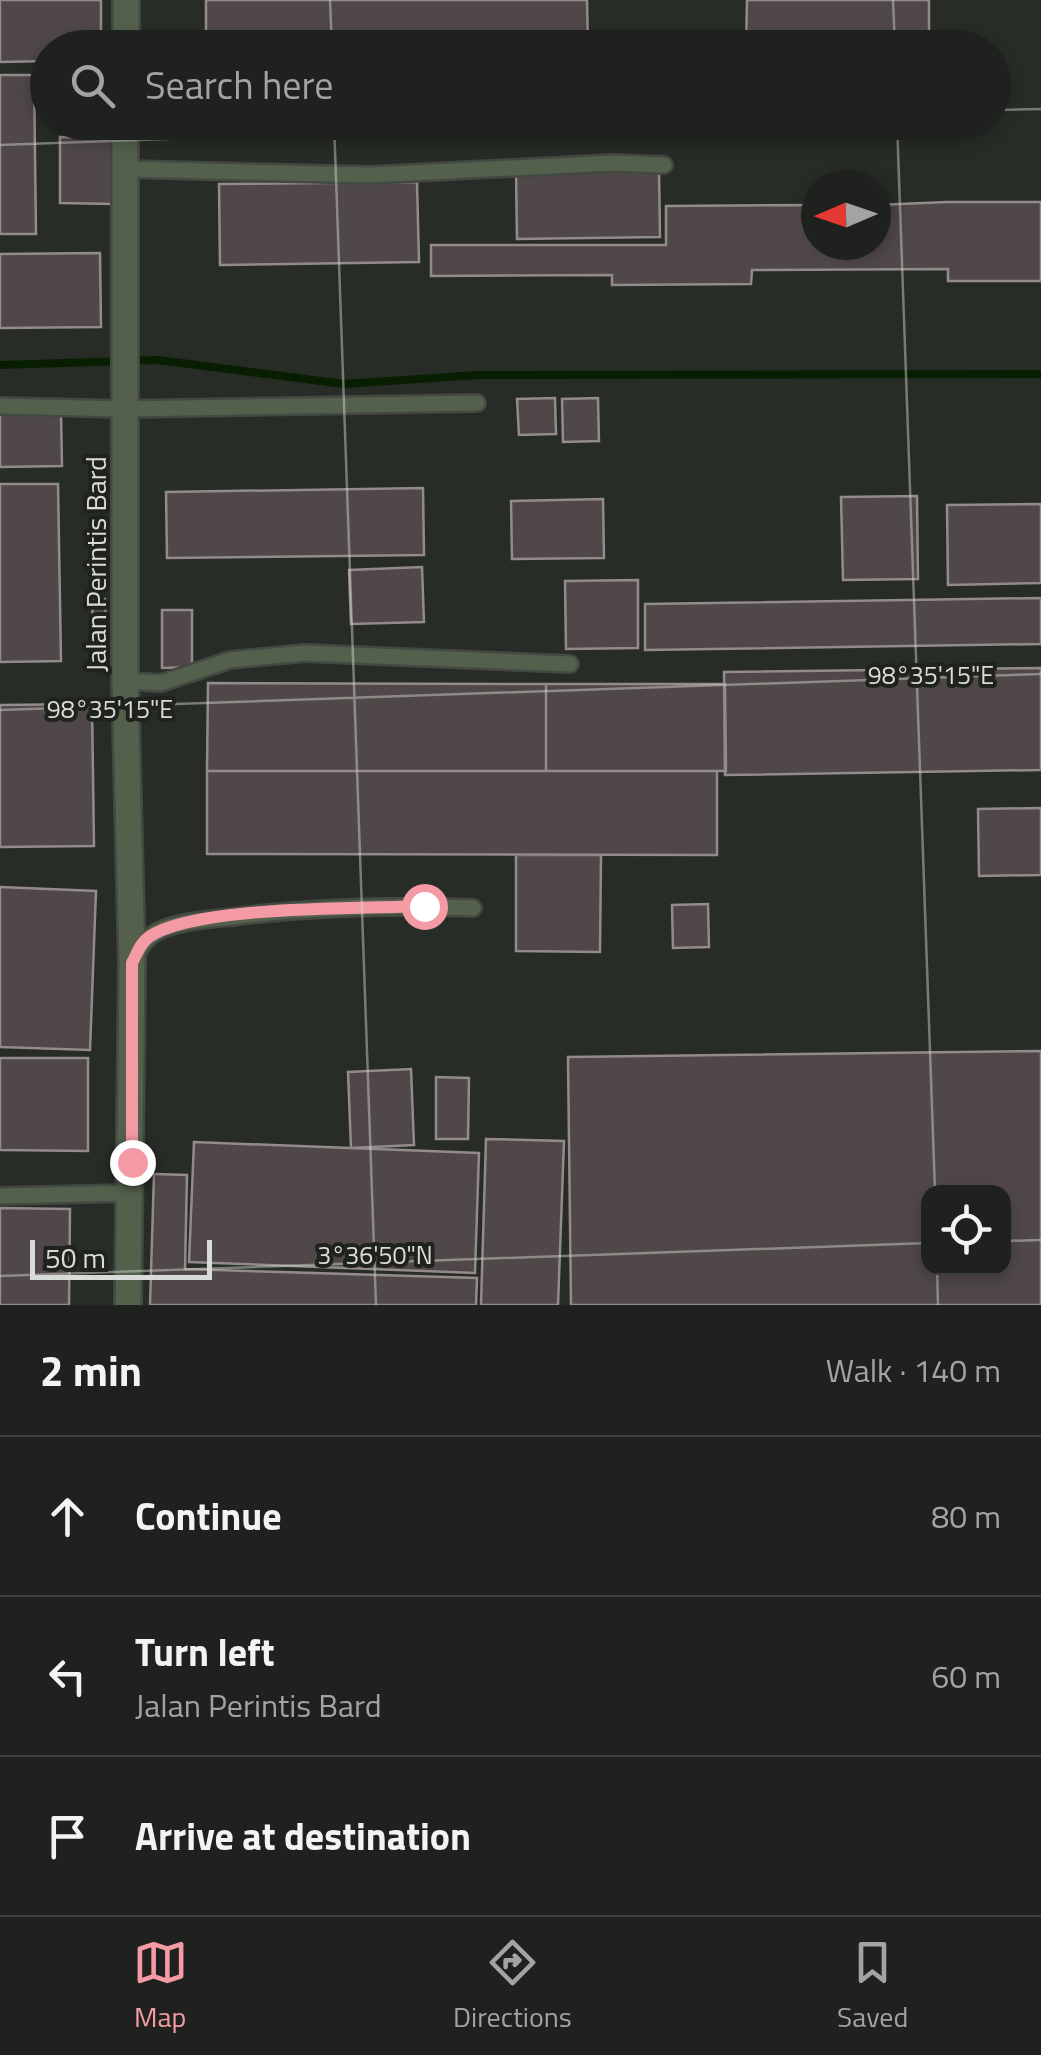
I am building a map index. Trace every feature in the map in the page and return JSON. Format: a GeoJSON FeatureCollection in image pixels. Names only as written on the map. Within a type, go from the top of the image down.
{"type":"FeatureCollection","features":[{"type":"Feature","properties":{"kind":"street"},"geometry":{"type":"LineString","coordinates":[[126,0],[126,30]]}},
{"type":"Feature","properties":{"kind":"street","name":"Jalan Perintis Bard"},"geometry":{"type":"LineString","coordinates":[[125,140],[125,681],[132,963],[128,1305]]}},
{"type":"Feature","properties":{"kind":"lane"},"geometry":{"type":"LineString","coordinates":[[125,170],[370,175],[613,162],[664,165]]}},
{"type":"Feature","properties":{"kind":"lane"},"geometry":{"type":"LineString","coordinates":[[0,406],[125,409],[478,404]]}},
{"type":"Feature","properties":{"kind":"lane"},"geometry":{"type":"LineString","coordinates":[[125,681],[160,683],[230,660],[304,653],[570,664]]}},
{"type":"Feature","properties":{"kind":"lane"},"geometry":{"type":"LineString","coordinates":[[132,963],[144,940],[164,929],[196,921],[275,912],[473,908]]}},
{"type":"Feature","properties":{"kind":"lane"},"geometry":{"type":"LineString","coordinates":[[0,1196],[131,1193]]}},
{"type":"Feature","properties":{"kind":"building"},"geometry":{"type":"Polygon","coordinates":[[[0,0],[101,0],[101,30],[30,30],[30,61],[0,62],[0,0]]]}},
{"type":"Feature","properties":{"kind":"building"},"geometry":{"type":"Polygon","coordinates":[[[206,0],[587,0],[588,30],[206,30],[206,0]]]}},
{"type":"Feature","properties":{"kind":"building"},"geometry":{"type":"Polygon","coordinates":[[[747,0],[929,0],[929,30],[746,30],[747,0]]]}},
{"type":"Feature","properties":{"kind":"building"},"geometry":{"type":"Polygon","coordinates":[[[0,75],[30,75],[36,234],[0,234],[0,75]]]}},
{"type":"Feature","properties":{"kind":"building"},"geometry":{"type":"Polygon","coordinates":[[[60,140],[113,140],[113,204],[60,203],[60,140]]]}},
{"type":"Feature","properties":{"kind":"building"},"geometry":{"type":"Polygon","coordinates":[[[659,169],[660,237],[517,239],[516,171],[659,169]]]}},
{"type":"Feature","properties":{"kind":"building"},"geometry":{"type":"Polygon","coordinates":[[[417,182],[419,262],[220,265],[219,184],[417,182]]]}},
{"type":"Feature","properties":{"kind":"building"},"geometry":{"type":"Polygon","coordinates":[[[1041,202],[1041,281],[948,281],[948,269],[752,270],[751,284],[612,285],[612,275],[431,276],[431,245],[666,245],[666,206],[801,205],[801,260],[891,260],[891,204],[1041,202]]]}},
{"type":"Feature","properties":{"kind":"building"},"geometry":{"type":"Polygon","coordinates":[[[100,253],[101,327],[0,328],[0,254],[100,253]]]}},
{"type":"Feature","properties":{"kind":"building"},"geometry":{"type":"Polygon","coordinates":[[[555,398],[556,434],[519,435],[517,399],[555,398]]]}},
{"type":"Feature","properties":{"kind":"building"},"geometry":{"type":"Polygon","coordinates":[[[598,398],[599,441],[563,442],[562,399],[598,398]]]}},
{"type":"Feature","properties":{"kind":"building"},"geometry":{"type":"Polygon","coordinates":[[[61,413],[62,466],[0,467],[0,414],[61,413]]]}},
{"type":"Feature","properties":{"kind":"building"},"geometry":{"type":"Polygon","coordinates":[[[0,484],[58,484],[61,661],[0,662],[0,484]]]}},
{"type":"Feature","properties":{"kind":"building"},"geometry":{"type":"Polygon","coordinates":[[[423,488],[424,555],[167,558],[166,492],[423,488]]]}},
{"type":"Feature","properties":{"kind":"building"},"geometry":{"type":"Polygon","coordinates":[[[917,496],[918,579],[843,580],[841,497],[917,496]]]}},
{"type":"Feature","properties":{"kind":"building"},"geometry":{"type":"Polygon","coordinates":[[[603,499],[604,558],[512,559],[511,501],[603,499]]]}},
{"type":"Feature","properties":{"kind":"building"},"geometry":{"type":"Polygon","coordinates":[[[1041,504],[1041,583],[948,585],[947,505],[1041,504]]]}},
{"type":"Feature","properties":{"kind":"building"},"geometry":{"type":"Polygon","coordinates":[[[422,567],[424,622],[351,624],[349,570],[422,567]]]}},
{"type":"Feature","properties":{"kind":"building"},"geometry":{"type":"Polygon","coordinates":[[[638,580],[638,648],[566,649],[565,581],[638,580]]]}},
{"type":"Feature","properties":{"kind":"building"},"geometry":{"type":"Polygon","coordinates":[[[1041,598],[1041,644],[645,650],[645,604],[1041,598]]]}},
{"type":"Feature","properties":{"kind":"building"},"geometry":{"type":"Polygon","coordinates":[[[105,599],[107,653],[94,654],[92,600],[105,599]]]}},
{"type":"Feature","properties":{"kind":"building"},"geometry":{"type":"Polygon","coordinates":[[[162,610],[192,610],[192,667],[162,668],[162,610]]]}},
{"type":"Feature","properties":{"kind":"building"},"geometry":{"type":"Polygon","coordinates":[[[1041,668],[1041,770],[725,775],[724,672],[1041,668]]]}},
{"type":"Feature","properties":{"kind":"building"},"geometry":{"type":"Polygon","coordinates":[[[208,683],[546,684],[546,771],[207,771],[208,683]]]}},
{"type":"Feature","properties":{"kind":"building"},"geometry":{"type":"Polygon","coordinates":[[[546,684],[725,684],[726,771],[546,771],[546,684]]]}},
{"type":"Feature","properties":{"kind":"building"},"geometry":{"type":"Polygon","coordinates":[[[92,704],[94,846],[0,847],[0,705],[92,704]]]}},
{"type":"Feature","properties":{"kind":"building"},"geometry":{"type":"Polygon","coordinates":[[[207,771],[717,771],[717,855],[207,854],[207,771]]]}},
{"type":"Feature","properties":{"kind":"building"},"geometry":{"type":"Polygon","coordinates":[[[1041,808],[1041,875],[979,876],[978,809],[1041,808]]]}},
{"type":"Feature","properties":{"kind":"building"},"geometry":{"type":"Polygon","coordinates":[[[516,855],[601,855],[600,952],[516,951],[516,855]]]}},
{"type":"Feature","properties":{"kind":"building"},"geometry":{"type":"Polygon","coordinates":[[[0,887],[96,891],[90,1050],[0,1047],[0,887]]]}},
{"type":"Feature","properties":{"kind":"building"},"geometry":{"type":"Polygon","coordinates":[[[708,904],[709,947],[673,948],[672,905],[708,904]]]}},
{"type":"Feature","properties":{"kind":"building"},"geometry":{"type":"Polygon","coordinates":[[[1041,1051],[1041,1305],[571,1305],[568,1057],[1041,1051]]]}},
{"type":"Feature","properties":{"kind":"building"},"geometry":{"type":"Polygon","coordinates":[[[0,1058],[88,1058],[88,1151],[0,1150],[0,1058]]]}},
{"type":"Feature","properties":{"kind":"building"},"geometry":{"type":"Polygon","coordinates":[[[411,1069],[414,1145],[351,1148],[348,1072],[411,1069]]]}},
{"type":"Feature","properties":{"kind":"building"},"geometry":{"type":"Polygon","coordinates":[[[436,1077],[469,1078],[468,1139],[436,1139],[436,1077]]]}},
{"type":"Feature","properties":{"kind":"building"},"geometry":{"type":"Polygon","coordinates":[[[486,1139],[564,1141],[558,1305],[481,1305],[486,1139]]]}},
{"type":"Feature","properties":{"kind":"building"},"geometry":{"type":"Polygon","coordinates":[[[194,1142],[479,1153],[475,1273],[189,1262],[194,1142]]]}},
{"type":"Feature","properties":{"kind":"building"},"geometry":{"type":"Polygon","coordinates":[[[154,1174],[187,1175],[185,1269],[477,1278],[476,1305],[150,1305],[154,1174]]]}},
{"type":"Feature","properties":{"kind":"building"},"geometry":{"type":"Polygon","coordinates":[[[0,1208],[70,1209],[69,1305],[0,1305],[0,1208]]]}},
{"type":"Feature","properties":{"kind":"waterway"},"geometry":{"type":"LineString","coordinates":[[0,365],[158,360],[344,384],[478,375],[1041,374]]}},
{"type":"Feature","properties":{"kind":"route"},"geometry":{"type":"LineString","coordinates":[[132,1162],[132,963],[144,940],[164,929],[196,921],[275,912],[424,906]]}}]}
